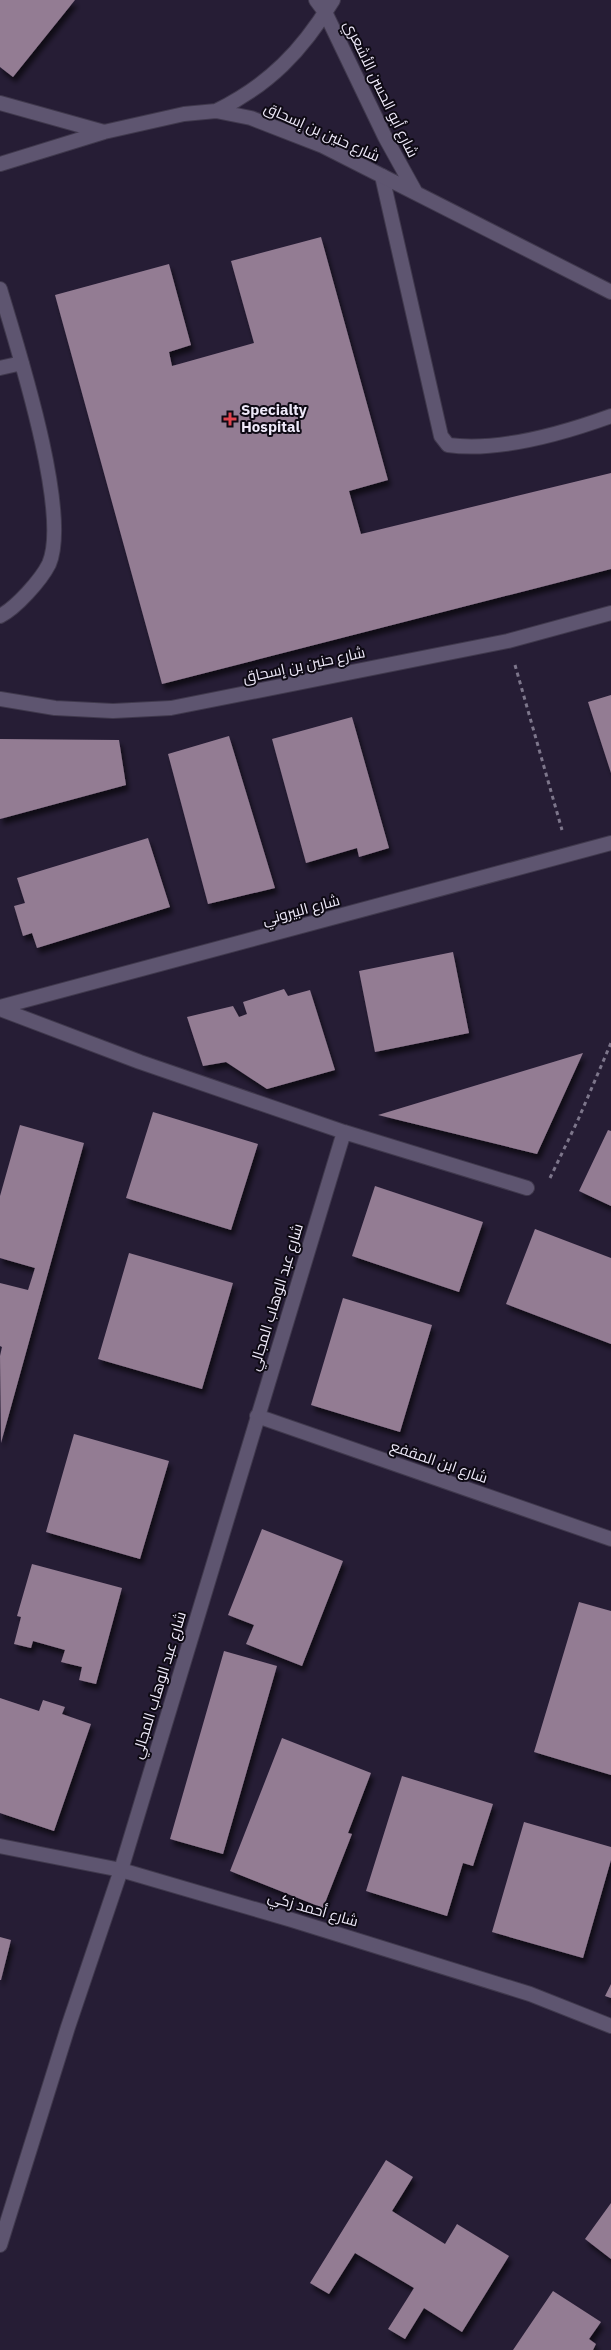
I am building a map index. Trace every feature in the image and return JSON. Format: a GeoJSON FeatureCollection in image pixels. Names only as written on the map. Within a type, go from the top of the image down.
{"type":"FeatureCollection","features":[{"type":"Feature","properties":{"kind":"street","name":"شارع أبو الحسن الأشعري"},"geometry":{"type":"LineString","coordinates":[[316,0],[329,6],[385,137],[416,193]]}},
{"type":"Feature","properties":{"kind":"street"},"geometry":{"type":"LineString","coordinates":[[216,111],[242,98],[276,73],[295,54],[329,6]]}},
{"type":"Feature","properties":{"kind":"street"},"geometry":{"type":"LineString","coordinates":[[0,103],[104,132]]}},
{"type":"Feature","properties":{"kind":"street","name":"شارع حنين بن إسحاق"},"geometry":{"type":"LineString","coordinates":[[0,164],[104,132],[184,114],[216,111],[251,118],[323,146],[607,289]]}},
{"type":"Feature","properties":{"kind":"street"},"geometry":{"type":"LineString","coordinates":[[382,176],[441,436],[448,445],[464,447],[489,446],[570,431],[611,416]]}},
{"type":"Feature","properties":{"kind":"street"},"geometry":{"type":"LineString","coordinates":[[0,289],[22,363],[48,476],[55,521],[49,563],[32,586],[9,611],[0,616]]}},
{"type":"Feature","properties":{"kind":"street"},"geometry":{"type":"LineString","coordinates":[[0,368],[22,363]]}},
{"type":"Feature","properties":{"kind":"street","name":"شارع حنين بن إسحاق"},"geometry":{"type":"LineString","coordinates":[[0,698],[55,708],[113,711],[171,708],[508,640],[611,613]]}},
{"type":"Feature","properties":{"kind":"street","name":"شارع البيروني"},"geometry":{"type":"LineString","coordinates":[[0,1008],[611,843]]}},
{"type":"Feature","properties":{"kind":"street"},"geometry":{"type":"LineString","coordinates":[[0,1008],[140,1062],[344,1132],[527,1188]]}},
{"type":"Feature","properties":{"kind":"street","name":"شارع عبد الوهاب المجالي"},"geometry":{"type":"LineString","coordinates":[[0,2245],[68,2027],[121,1870],[344,1132]]}},
{"type":"Feature","properties":{"kind":"street","name":"شارع ابن المقفع"},"geometry":{"type":"LineString","coordinates":[[257,1416],[611,1538]]}},
{"type":"Feature","properties":{"kind":"street","name":"شارع أحمد زكي"},"geometry":{"type":"LineString","coordinates":[[0,1846],[121,1870],[369,1942],[530,1994],[611,2026]]}},
{"type":"Feature","properties":{"kind":"path"},"geometry":{"type":"LineString","coordinates":[[508,640],[569,854]]}},
{"type":"Feature","properties":{"kind":"path"},"geometry":{"type":"LineString","coordinates":[[527,1188],[540,1192],[554,1171],[611,1043]]}},
{"type":"Feature","properties":{"kind":"building"},"geometry":{"type":"Polygon","coordinates":[[[0,0],[75,0],[13,77],[0,67],[0,0]]]}},
{"type":"Feature","properties":{"kind":"building","name":"Specialty Hospital"},"geometry":{"type":"Polygon","coordinates":[[[321,237],[388,480],[349,491],[361,534],[611,473],[611,569],[162,684],[55,295],[169,264],[191,345],[169,352],[172,366],[254,343],[231,261],[321,237]]]}},
{"type":"Feature","properties":{"kind":"building"},"geometry":{"type":"Polygon","coordinates":[[[611,695],[611,773],[588,702],[611,695]]]}},
{"type":"Feature","properties":{"kind":"building"},"geometry":{"type":"Polygon","coordinates":[[[352,717],[389,848],[359,857],[357,848],[306,863],[272,739],[352,717]]]}},
{"type":"Feature","properties":{"kind":"building"},"geometry":{"type":"Polygon","coordinates":[[[229,736],[275,888],[208,904],[168,754],[229,736]]]}},
{"type":"Feature","properties":{"kind":"building"},"geometry":{"type":"Polygon","coordinates":[[[0,739],[119,740],[126,785],[0,819],[0,739]]]}},
{"type":"Feature","properties":{"kind":"building"},"geometry":{"type":"Polygon","coordinates":[[[148,838],[170,907],[37,948],[32,933],[23,936],[14,906],[25,903],[17,878],[148,838]]]}},
{"type":"Feature","properties":{"kind":"building"},"geometry":{"type":"Polygon","coordinates":[[[453,952],[469,1033],[375,1052],[359,971],[453,952]]]}},
{"type":"Feature","properties":{"kind":"building"},"geometry":{"type":"Polygon","coordinates":[[[284,989],[288,996],[310,990],[335,1070],[267,1089],[226,1062],[203,1066],[187,1017],[233,1006],[239,1017],[247,1014],[243,1002],[284,989]]]}},
{"type":"Feature","properties":{"kind":"building"},"geometry":{"type":"Polygon","coordinates":[[[583,1053],[537,1154],[378,1115],[583,1053]]]}},
{"type":"Feature","properties":{"kind":"building"},"geometry":{"type":"Polygon","coordinates":[[[153,1112],[258,1144],[231,1230],[126,1198],[153,1112]]]}},
{"type":"Feature","properties":{"kind":"building"},"geometry":{"type":"Polygon","coordinates":[[[20,1125],[84,1143],[1,1443],[0,1356],[2,1347],[0,1346],[0,1283],[28,1290],[35,1268],[0,1258],[0,1196],[20,1125]]]}},
{"type":"Feature","properties":{"kind":"building"},"geometry":{"type":"Polygon","coordinates":[[[608,1130],[611,1131],[611,1206],[579,1191],[608,1130]]]}},
{"type":"Feature","properties":{"kind":"building"},"geometry":{"type":"Polygon","coordinates":[[[375,1186],[483,1222],[459,1292],[352,1256],[375,1186]]]}},
{"type":"Feature","properties":{"kind":"building"},"geometry":{"type":"Polygon","coordinates":[[[535,1229],[611,1258],[611,1344],[506,1304],[535,1229]]]}},
{"type":"Feature","properties":{"kind":"building"},"geometry":{"type":"Polygon","coordinates":[[[129,1253],[233,1283],[202,1389],[98,1359],[129,1253]]]}},
{"type":"Feature","properties":{"kind":"building"},"geometry":{"type":"Polygon","coordinates":[[[343,1298],[432,1325],[400,1432],[311,1405],[343,1298]]]}},
{"type":"Feature","properties":{"kind":"building"},"geometry":{"type":"Polygon","coordinates":[[[74,1434],[169,1461],[140,1559],[46,1532],[74,1434]]]}},
{"type":"Feature","properties":{"kind":"building"},"geometry":{"type":"Polygon","coordinates":[[[262,1529],[343,1561],[302,1666],[246,1644],[254,1625],[228,1615],[262,1529]]]}},
{"type":"Feature","properties":{"kind":"building"},"geometry":{"type":"Polygon","coordinates":[[[32,1564],[122,1588],[96,1684],[79,1680],[82,1667],[61,1662],[65,1650],[33,1641],[31,1648],[14,1644],[21,1617],[17,1616],[32,1564]]]}},
{"type":"Feature","properties":{"kind":"building"},"geometry":{"type":"Polygon","coordinates":[[[579,1602],[611,1611],[611,1775],[534,1752],[579,1602]]]}},
{"type":"Feature","properties":{"kind":"building"},"geometry":{"type":"Polygon","coordinates":[[[224,1651],[277,1666],[223,1854],[170,1839],[224,1651]]]}},
{"type":"Feature","properties":{"kind":"building"},"geometry":{"type":"Polygon","coordinates":[[[0,1698],[39,1711],[43,1700],[65,1707],[62,1714],[91,1724],[54,1831],[0,1813],[0,1698]]]}},
{"type":"Feature","properties":{"kind":"building"},"geometry":{"type":"Polygon","coordinates":[[[282,1738],[371,1773],[348,1833],[352,1834],[323,1908],[230,1871],[282,1738]]]}},
{"type":"Feature","properties":{"kind":"building"},"geometry":{"type":"Polygon","coordinates":[[[402,1776],[493,1804],[473,1866],[463,1863],[447,1916],[366,1891],[402,1776]]]}},
{"type":"Feature","properties":{"kind":"building"},"geometry":{"type":"Polygon","coordinates":[[[524,1822],[611,1847],[611,1860],[583,1958],[492,1932],[524,1822]]]}},
{"type":"Feature","properties":{"kind":"building"},"geometry":{"type":"Polygon","coordinates":[[[0,1937],[11,1940],[1,1980],[0,1980],[0,1937]]]}},
{"type":"Feature","properties":{"kind":"building"},"geometry":{"type":"Polygon","coordinates":[[[611,1984],[611,1998],[605,1996],[611,1984]]]}},
{"type":"Feature","properties":{"kind":"building"},"geometry":{"type":"Polygon","coordinates":[[[386,2160],[413,2177],[392,2211],[445,2244],[457,2224],[509,2256],[462,2332],[424,2308],[405,2339],[388,2329],[414,2288],[355,2253],[329,2294],[310,2283],[386,2160]]]}},
{"type":"Feature","properties":{"kind":"building"},"geometry":{"type":"Polygon","coordinates":[[[611,2203],[611,2259],[585,2239],[611,2203]]]}},
{"type":"Feature","properties":{"kind":"building"},"geometry":{"type":"Polygon","coordinates":[[[553,2291],[601,2322],[589,2339],[596,2344],[593,2350],[513,2350],[553,2291]]]}},
{"type":"Feature","properties":{"kind":"place","name":"Specialty Hospital"},"geometry":{"type":"Point","coordinates":[230,419]}}]}
